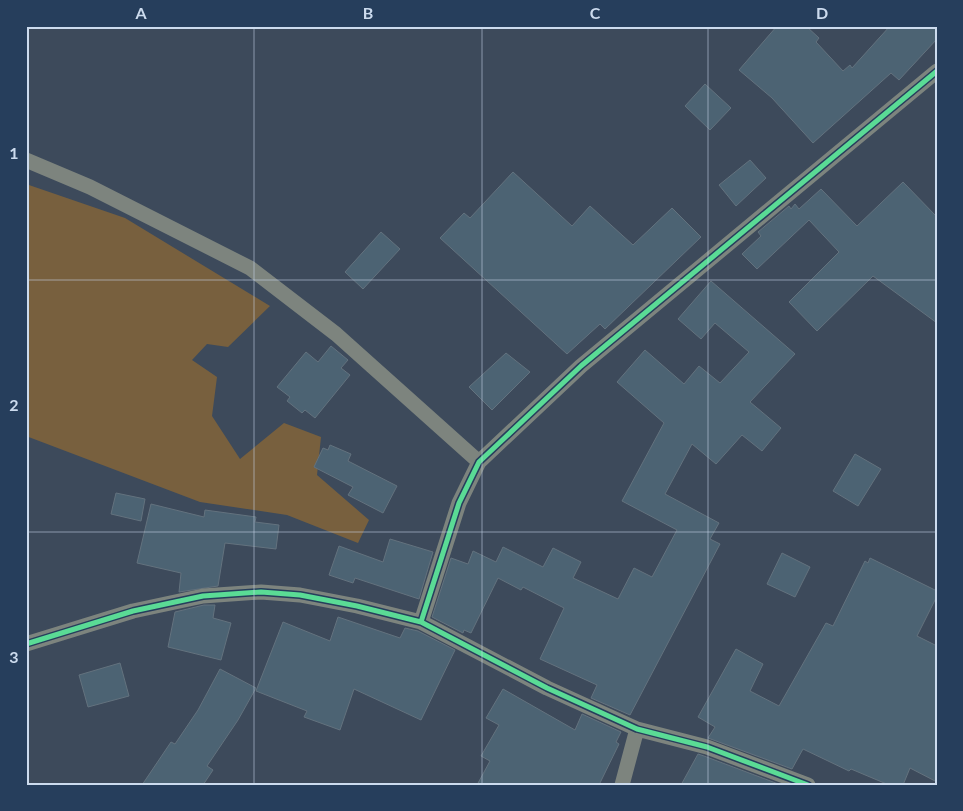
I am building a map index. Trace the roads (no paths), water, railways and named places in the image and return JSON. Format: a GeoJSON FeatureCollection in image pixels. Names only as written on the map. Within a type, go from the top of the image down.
{"type":"FeatureCollection","features":[{"type":"Feature","properties":{"kind":"street"},"geometry":{"type":"LineString","coordinates":[[421,622],[459,503],[479,462],[581,366],[937,71]]}},
{"type":"Feature","properties":{"kind":"street"},"geometry":{"type":"LineString","coordinates":[[26,160],[90,187],[250,268],[336,334],[479,462]]}},
{"type":"Feature","properties":{"kind":"street"},"geometry":{"type":"LineString","coordinates":[[26,644],[133,611],[194,598],[261,592],[300,595],[421,622],[547,688],[638,729],[707,747],[808,785]]}},
{"type":"Feature","properties":{"kind":"street"},"geometry":{"type":"LineString","coordinates":[[622,785],[638,729]]}}]}
